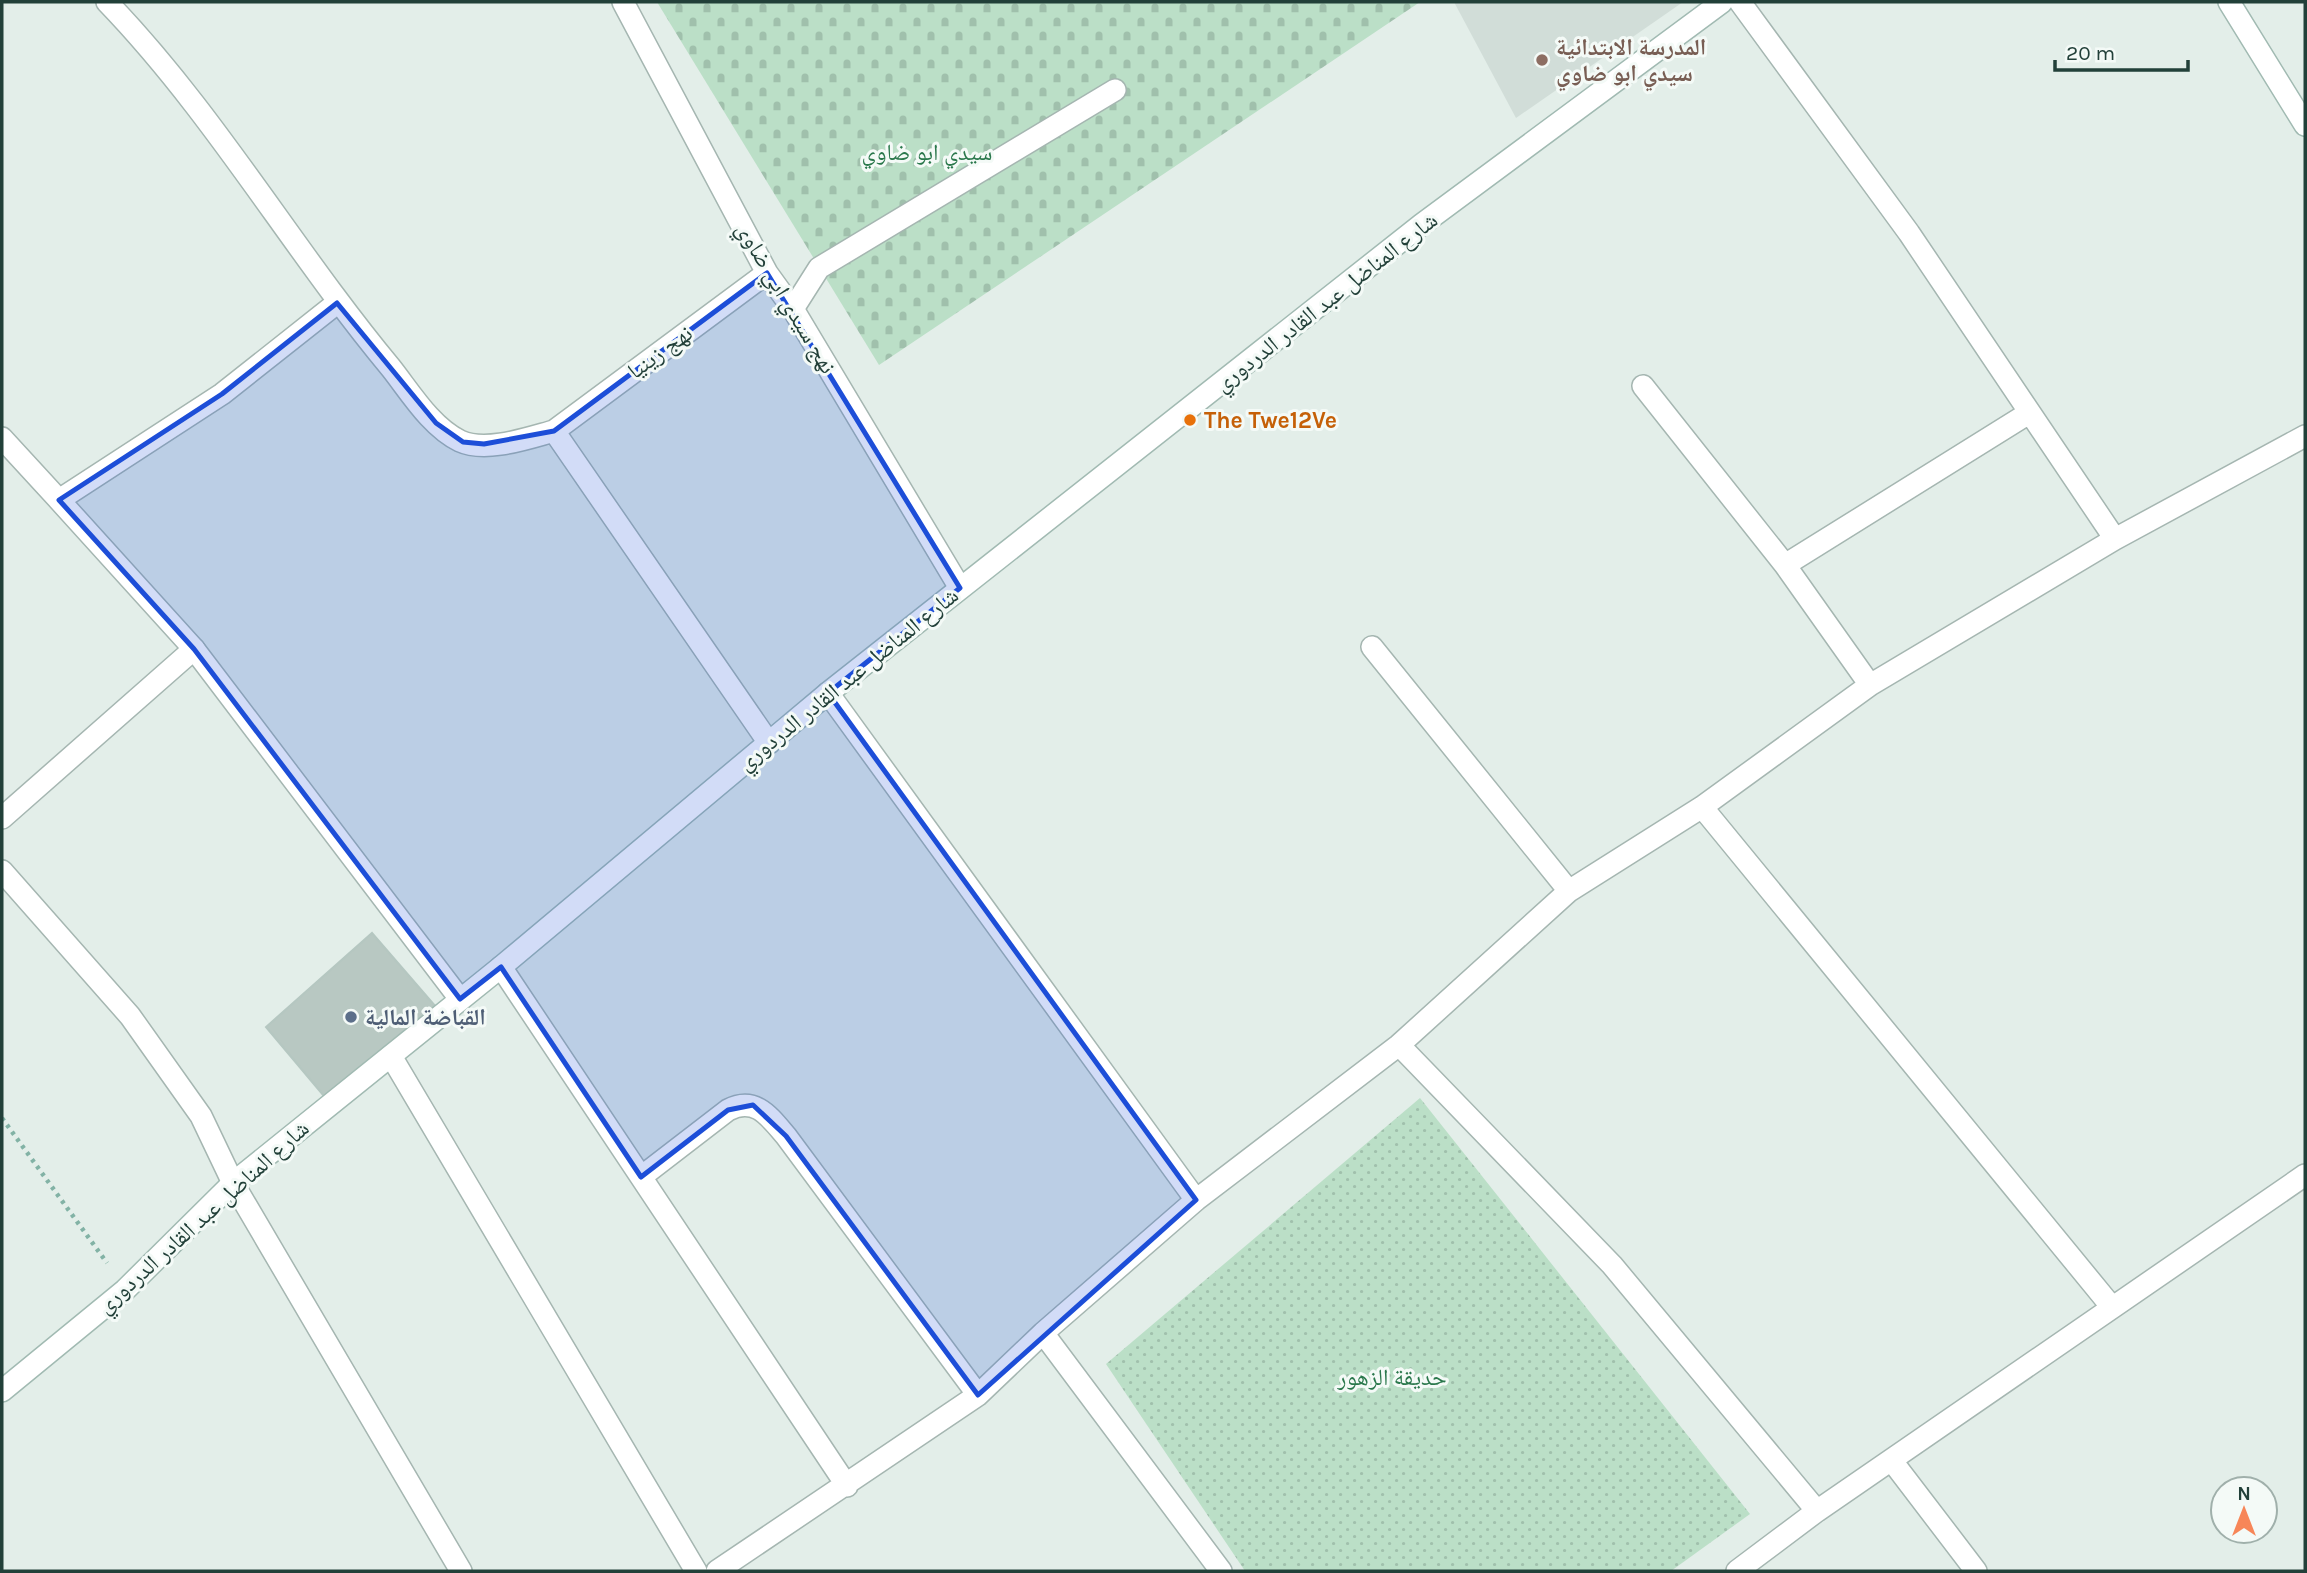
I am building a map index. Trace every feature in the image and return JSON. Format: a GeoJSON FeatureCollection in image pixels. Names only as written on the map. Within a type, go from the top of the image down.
{"type":"FeatureCollection","features":[{"type":"Feature","properties":{"kind":"street"},"geometry":{"type":"LineString","coordinates":[[107,2],[208,120],[337,303],[436,422],[451,436],[463,442],[484,444],[554,431],[769,743]]}},
{"type":"Feature","properties":{"kind":"street","name":"نهج سيدي ابي ضاوي"},"geometry":{"type":"LineString","coordinates":[[623,2],[767,273],[793,309],[960,588]]}},
{"type":"Feature","properties":{"kind":"street","name":"شارع المناضل عبد القادر الدردوري"},"geometry":{"type":"LineString","coordinates":[[2,1391],[125,1290],[233,1183],[501,967],[828,693],[1422,225],[1722,2]]}},
{"type":"Feature","properties":{"kind":"street"},"geometry":{"type":"LineString","coordinates":[[1740,2],[1909,233],[2115,539]]}},
{"type":"Feature","properties":{"kind":"street"},"geometry":{"type":"LineString","coordinates":[[2229,2],[2305,125]]}},
{"type":"Feature","properties":{"kind":"street"},"geometry":{"type":"LineString","coordinates":[[793,309],[820,268],[1115,90]]}},
{"type":"Feature","properties":{"kind":"street","name":"نهج زينيا"},"geometry":{"type":"LineString","coordinates":[[554,431],[767,273]]}},
{"type":"Feature","properties":{"kind":"street"},"geometry":{"type":"LineString","coordinates":[[60,500],[222,394],[337,303]]}},
{"type":"Feature","properties":{"kind":"street"},"geometry":{"type":"LineString","coordinates":[[1643,386],[1785,565],[1870,685]]}},
{"type":"Feature","properties":{"kind":"street"},"geometry":{"type":"LineString","coordinates":[[1785,565],[2029,413]]}},
{"type":"Feature","properties":{"kind":"street"},"geometry":{"type":"LineString","coordinates":[[717,1571],[847,1486],[978,1395],[1043,1333],[1196,1200],[1399,1045],[1569,891],[1702,807],[1870,685],[2115,539],[2305,436]]}},
{"type":"Feature","properties":{"kind":"street"},"geometry":{"type":"LineString","coordinates":[[2,439],[194,649],[460,999]]}},
{"type":"Feature","properties":{"kind":"street"},"geometry":{"type":"LineString","coordinates":[[1372,647],[1569,891]]}},
{"type":"Feature","properties":{"kind":"street"},"geometry":{"type":"LineString","coordinates":[[2,818],[194,649]]}},
{"type":"Feature","properties":{"kind":"street"},"geometry":{"type":"LineString","coordinates":[[828,693],[1196,1200]]}},
{"type":"Feature","properties":{"kind":"street"},"geometry":{"type":"LineString","coordinates":[[1702,807],[2111,1306]]}},
{"type":"Feature","properties":{"kind":"street"},"geometry":{"type":"LineString","coordinates":[[2,870],[130,1016],[201,1116],[233,1183],[461,1571]]}},
{"type":"Feature","properties":{"kind":"street"},"geometry":{"type":"LineString","coordinates":[[501,967],[847,1486]]}},
{"type":"Feature","properties":{"kind":"street"},"geometry":{"type":"LineString","coordinates":[[1399,1045],[1612,1265],[1817,1511]]}},
{"type":"Feature","properties":{"kind":"street"},"geometry":{"type":"LineString","coordinates":[[391,1056],[696,1571]]}},
{"type":"Feature","properties":{"kind":"street"},"geometry":{"type":"LineString","coordinates":[[641,1177],[728,1110],[737,1105],[753,1105],[771,1118],[786,1136],[978,1395]]}},
{"type":"Feature","properties":{"kind":"street"},"geometry":{"type":"LineString","coordinates":[[1737,1571],[1817,1511],[2111,1306],[2305,1175]]}},
{"type":"Feature","properties":{"kind":"street"},"geometry":{"type":"LineString","coordinates":[[1043,1333],[1221,1571]]}},
{"type":"Feature","properties":{"kind":"street"},"geometry":{"type":"LineString","coordinates":[[1892,1461],[1976,1571]]}},
{"type":"Feature","properties":{"kind":"path"},"geometry":{"type":"LineString","coordinates":[[2,1118],[125,1290]]}},
{"type":"Feature","properties":{"kind":"highlighted area"},"geometry":{"type":"Polygon","coordinates":[[[767,273],[960,588],[828,693],[1196,1200],[978,1395],[786,1136],[753,1105],[728,1110],[641,1177],[501,967],[460,999],[194,649],[59,500],[222,394],[337,303],[436,423],[463,442],[484,444],[554,431],[767,273]]]}},
{"type":"Feature","properties":{"kind":"shaded area","name":"المدرسة الابتدائية سيدي ابو ضاوي"},"geometry":{"type":"Polygon","coordinates":[[[1454,2],[1683,2],[1516,118],[1454,2]]]}},
{"type":"Feature","properties":{"kind":"green space","name":"سيدي ابو ضاوي"},"geometry":{"type":"Polygon","coordinates":[[[657,2],[1420,2],[879,365],[657,2]]]}},
{"type":"Feature","properties":{"kind":"green space","name":"حديقة الزهور"},"geometry":{"type":"Polygon","coordinates":[[[1420,1098],[1750,1514],[1671,1571],[1245,1571],[1106,1364],[1420,1098]]]}},
{"type":"Feature","properties":{"kind":"building","name":"القباضة المالية"},"geometry":{"type":"Polygon","coordinates":[[[372,933],[436,1007],[329,1102],[266,1027],[372,933]]]}},
{"type":"Feature","properties":{"kind":"place","name":"المدرسة الابتدائية سيدي ابو ضاوي"},"geometry":{"type":"Point","coordinates":[1542,60]}},
{"type":"Feature","properties":{"kind":"place","name":"The Twe12Ve"},"geometry":{"type":"Point","coordinates":[1190,420]}},
{"type":"Feature","properties":{"kind":"place","name":"القباضة المالية"},"geometry":{"type":"Point","coordinates":[351,1017]}}]}
